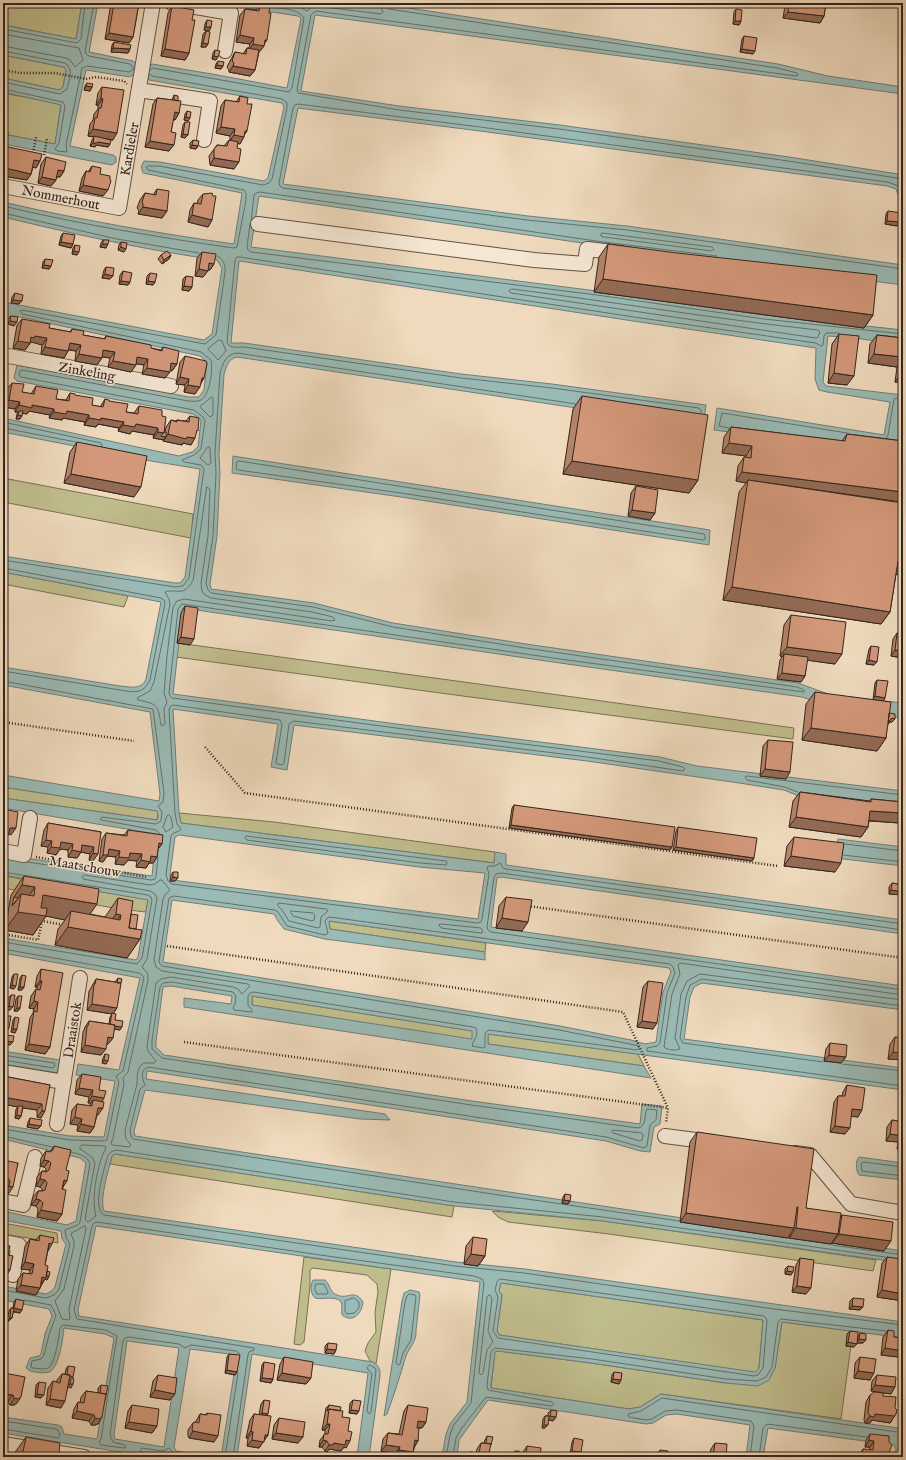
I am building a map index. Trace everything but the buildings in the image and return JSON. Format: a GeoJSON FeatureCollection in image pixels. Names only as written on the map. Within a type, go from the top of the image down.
{"type":"FeatureCollection","features":[{"type":"Feature","properties":{"kind":"street","name":"Kardieler"},"geometry":{"type":"LineString","coordinates":[[119,208],[153,3]]}},
{"type":"Feature","properties":{"kind":"street"},"geometry":{"type":"LineString","coordinates":[[172,3],[231,13],[225,51]]}},
{"type":"Feature","properties":{"kind":"street"},"geometry":{"type":"LineString","coordinates":[[139,90],[210,100],[204,140]]}},
{"type":"Feature","properties":{"kind":"street","name":"Nommerhout"},"geometry":{"type":"LineString","coordinates":[[3,186],[119,208]]}},
{"type":"Feature","properties":{"kind":"street"},"geometry":{"type":"LineString","coordinates":[[258,224],[534,260],[585,264],[587,249],[631,254]]}},
{"type":"Feature","properties":{"kind":"street","name":"Zinkeling"},"geometry":{"type":"LineString","coordinates":[[3,355],[171,386]]}},
{"type":"Feature","properties":{"kind":"street"},"geometry":{"type":"LineString","coordinates":[[3,851],[24,855],[30,818]]}},
{"type":"Feature","properties":{"kind":"street","name":"Draaistok"},"geometry":{"type":"LineString","coordinates":[[57,1124],[80,978]]}},
{"type":"Feature","properties":{"kind":"street"},"geometry":{"type":"LineString","coordinates":[[3,1072],[65,1072]]}},
{"type":"Feature","properties":{"kind":"street"},"geometry":{"type":"LineString","coordinates":[[665,1136],[726,1144]]}},
{"type":"Feature","properties":{"kind":"street"},"geometry":{"type":"LineString","coordinates":[[780,1151],[810,1155],[850,1204],[903,1213]]}},
{"type":"Feature","properties":{"kind":"street"},"geometry":{"type":"LineString","coordinates":[[3,1201],[23,1205],[35,1157]]}},
{"type":"Feature","properties":{"kind":"street"},"geometry":{"type":"LineString","coordinates":[[3,1242],[19,1245],[13,1275]]}},
{"type":"Feature","properties":{"kind":"street"},"geometry":{"type":"LineString","coordinates":[[3,1444],[84,1457]]}},
{"type":"Feature","properties":{"kind":"path"},"geometry":{"type":"LineString","coordinates":[[3,70],[20,73],[55,72],[86,78],[96,77],[124,81],[130,88],[139,90]]}},
{"type":"Feature","properties":{"kind":"path"},"geometry":{"type":"LineString","coordinates":[[5,148],[8,131]]}},
{"type":"Feature","properties":{"kind":"path"},"geometry":{"type":"LineString","coordinates":[[34,153],[36,137]]}},
{"type":"Feature","properties":{"kind":"path"},"geometry":{"type":"LineString","coordinates":[[44,155],[47,139]]}},
{"type":"Feature","properties":{"kind":"path"},"geometry":{"type":"LineString","coordinates":[[3,722],[134,741]]}},
{"type":"Feature","properties":{"kind":"path"},"geometry":{"type":"LineString","coordinates":[[205,747],[245,793],[778,866]]}},
{"type":"Feature","properties":{"kind":"path","name":"Maatschouw"},"geometry":{"type":"LineString","coordinates":[[24,855],[146,877]]}},
{"type":"Feature","properties":{"kind":"path"},"geometry":{"type":"LineString","coordinates":[[524,906],[903,958]]}},
{"type":"Feature","properties":{"kind":"path"},"geometry":{"type":"LineString","coordinates":[[3,934],[38,940],[42,921],[65,925]]}},
{"type":"Feature","properties":{"kind":"path"},"geometry":{"type":"LineString","coordinates":[[167,946],[623,1012],[668,1108],[665,1136]]}},
{"type":"Feature","properties":{"kind":"path"},"geometry":{"type":"LineString","coordinates":[[184,1042],[668,1108]]}},
{"type":"Feature","properties":{"kind":"shaded area"},"geometry":{"type":"Polygon","coordinates":[[[3,3],[82,3],[76,39],[3,25],[3,3]]]}},
{"type":"Feature","properties":{"kind":"shaded area"},"geometry":{"type":"Polygon","coordinates":[[[3,55],[64,67],[66,70],[63,87],[59,90],[3,78],[3,55]]]}},
{"type":"Feature","properties":{"kind":"shaded area"},"geometry":{"type":"Polygon","coordinates":[[[3,93],[61,104],[55,144],[3,134],[3,93]]]}},
{"type":"Feature","properties":{"kind":"shaded area"},"geometry":{"type":"Polygon","coordinates":[[[3,478],[193,514],[191,538],[3,502],[3,478]]]}},
{"type":"Feature","properties":{"kind":"shaded area"},"geometry":{"type":"Polygon","coordinates":[[[3,572],[128,596],[124,607],[3,584],[3,572]]]}},
{"type":"Feature","properties":{"kind":"shaded area"},"geometry":{"type":"Polygon","coordinates":[[[178,643],[794,728],[793,739],[176,657],[178,643]]]}},
{"type":"Feature","properties":{"kind":"shaded area"},"geometry":{"type":"Polygon","coordinates":[[[3,787],[158,811],[157,820],[3,798],[3,787]]]}},
{"type":"Feature","properties":{"kind":"shaded area"},"geometry":{"type":"Polygon","coordinates":[[[179,813],[274,822],[495,852],[494,863],[181,823],[179,813]]]}},
{"type":"Feature","properties":{"kind":"shaded area"},"geometry":{"type":"Polygon","coordinates":[[[3,876],[148,899],[146,912],[119,909],[3,888],[3,876]]]}},
{"type":"Feature","properties":{"kind":"shaded area"},"geometry":{"type":"Polygon","coordinates":[[[329,921],[486,943],[485,952],[330,929],[329,921]]]}},
{"type":"Feature","properties":{"kind":"shaded area"},"geometry":{"type":"Polygon","coordinates":[[[252,996],[473,1031],[472,1040],[252,1005],[252,996]]]}},
{"type":"Feature","properties":{"kind":"shaded area"},"geometry":{"type":"Polygon","coordinates":[[[488,1034],[638,1054],[644,1066],[488,1044],[488,1034]]]}},
{"type":"Feature","properties":{"kind":"shaded area"},"geometry":{"type":"Polygon","coordinates":[[[115,1154],[454,1206],[452,1217],[110,1164],[112,1156],[115,1154]]]}},
{"type":"Feature","properties":{"kind":"shaded area"},"geometry":{"type":"Polygon","coordinates":[[[492,1211],[603,1221],[876,1260],[873,1271],[609,1234],[508,1222],[498,1217],[492,1211]]]}},
{"type":"Feature","properties":{"kind":"shaded area"},"geometry":{"type":"Polygon","coordinates":[[[3,1223],[57,1233],[58,1243],[3,1234],[3,1223]]]}},
{"type":"Feature","properties":{"kind":"shaded area"},"geometry":{"type":"Polygon","coordinates":[[[304,1257],[391,1269],[376,1364],[370,1361],[365,1351],[368,1343],[376,1332],[375,1312],[378,1292],[377,1284],[367,1275],[313,1268],[310,1270],[310,1286],[304,1342],[300,1345],[294,1344],[304,1257]]]}},
{"type":"Feature","properties":{"kind":"shaded area"},"geometry":{"type":"Polygon","coordinates":[[[501,1283],[763,1320],[759,1368],[755,1373],[499,1335],[497,1331],[502,1295],[499,1291],[501,1283]]]}},
{"type":"Feature","properties":{"kind":"shaded area"},"geometry":{"type":"Polygon","coordinates":[[[782,1322],[853,1331],[841,1419],[661,1394],[640,1407],[629,1409],[491,1388],[495,1351],[591,1363],[726,1383],[775,1368],[782,1322]]]}},
{"type":"Feature","properties":{"kind":"water"},"geometry":{"type":"Polygon","coordinates":[[[82,3],[98,3],[89,52],[133,61],[137,65],[147,67],[152,64],[287,88],[301,19],[298,16],[214,3],[376,3],[778,64],[828,76],[903,87],[903,94],[315,15],[301,91],[399,106],[560,125],[898,174],[903,175],[903,204],[896,189],[887,186],[298,108],[283,184],[528,216],[627,226],[903,265],[903,285],[603,246],[259,196],[251,247],[597,291],[764,315],[903,330],[903,345],[855,338],[828,336],[823,382],[826,386],[903,395],[903,452],[842,447],[714,430],[717,408],[884,435],[890,402],[819,390],[815,379],[816,348],[239,261],[231,343],[244,343],[461,374],[552,384],[706,405],[703,427],[237,357],[234,358],[228,363],[224,374],[219,454],[220,473],[217,536],[210,584],[211,589],[314,603],[393,623],[526,644],[798,683],[831,695],[903,703],[903,718],[828,706],[802,697],[183,608],[173,694],[660,757],[697,766],[903,791],[903,809],[801,797],[784,790],[587,761],[294,725],[287,770],[271,767],[278,724],[173,709],[179,813],[181,823],[494,863],[495,852],[506,854],[506,865],[903,920],[903,934],[501,877],[497,878],[491,927],[903,986],[903,1010],[702,983],[694,987],[690,997],[684,1039],[903,1068],[903,1090],[488,1034],[488,1044],[644,1066],[651,1078],[184,1007],[184,998],[231,1004],[232,996],[171,986],[163,987],[156,1041],[156,1047],[164,1055],[472,1101],[640,1124],[642,1104],[662,1106],[660,1124],[654,1127],[650,1152],[640,1151],[606,1141],[147,1071],[146,1079],[385,1114],[390,1120],[360,1119],[145,1090],[134,1131],[135,1136],[903,1251],[903,1263],[603,1221],[454,1206],[115,1154],[112,1156],[105,1184],[103,1206],[104,1211],[456,1262],[525,1269],[903,1322],[903,1338],[782,1322],[775,1368],[769,1380],[758,1386],[726,1383],[498,1351],[495,1352],[491,1388],[629,1409],[640,1407],[661,1394],[898,1428],[903,1422],[903,1457],[895,1457],[896,1449],[894,1445],[768,1428],[763,1457],[746,1457],[750,1425],[677,1414],[666,1415],[653,1423],[646,1424],[488,1400],[459,1440],[457,1457],[442,1457],[446,1434],[450,1424],[467,1402],[480,1282],[96,1226],[78,1310],[79,1316],[373,1362],[379,1368],[380,1376],[369,1457],[357,1457],[368,1373],[252,1354],[237,1457],[221,1457],[237,1355],[190,1349],[174,1447],[176,1451],[211,1457],[151,1457],[3,1433],[3,1417],[58,1425],[62,1427],[64,1434],[97,1439],[114,1338],[105,1334],[64,1328],[60,1353],[52,1370],[44,1373],[30,1371],[26,1368],[30,1358],[41,1354],[45,1334],[52,1316],[49,1309],[3,1300],[3,1286],[46,1294],[52,1291],[55,1287],[66,1244],[62,1239],[61,1231],[3,1220],[3,1211],[67,1225],[76,1221],[86,1163],[80,1158],[3,1139],[3,1125],[70,1136],[104,1137],[115,1081],[76,1075],[78,1064],[119,1070],[140,978],[3,953],[3,938],[136,960],[138,957],[148,900],[3,875],[3,855],[152,876],[156,834],[3,808],[3,798],[157,820],[158,816],[157,811],[3,787],[3,775],[159,801],[160,794],[150,712],[3,685],[3,667],[120,686],[132,687],[141,685],[146,679],[161,602],[3,572],[3,556],[180,583],[185,577],[200,469],[3,432],[3,418],[179,456],[192,452],[198,447],[201,420],[193,414],[17,381],[14,378],[17,365],[189,397],[199,397],[204,390],[207,362],[200,356],[16,316],[3,317],[3,302],[204,340],[212,334],[222,268],[217,260],[110,241],[3,217],[3,202],[118,226],[234,244],[242,193],[143,173],[142,164],[144,161],[160,162],[264,181],[268,178],[284,107],[282,103],[149,80],[146,76],[134,74],[130,77],[86,70],[70,146],[113,155],[116,157],[116,162],[112,165],[3,144],[3,134],[55,144],[61,105],[3,92],[3,78],[59,90],[63,87],[66,70],[64,67],[3,55],[3,25],[76,39],[82,3]],[[179,835],[175,837],[170,875],[172,880],[478,919],[485,873],[419,867],[179,835]],[[172,900],[163,962],[560,1026],[645,1044],[656,1042],[663,992],[671,972],[669,968],[329,921],[330,929],[485,952],[485,960],[325,939],[284,929],[274,914],[172,900]],[[252,996],[252,1005],[472,1039],[472,1031],[252,996]],[[501,1283],[499,1291],[502,1295],[497,1331],[499,1335],[755,1372],[759,1368],[763,1320],[501,1283]],[[127,1341],[114,1435],[115,1439],[164,1447],[179,1348],[127,1341]]]}},
{"type":"Feature","properties":{"kind":"water"},"geometry":{"type":"Polygon","coordinates":[[[233,456],[710,530],[709,545],[401,497],[232,473],[233,456]]]}},
{"type":"Feature","properties":{"kind":"water"},"geometry":{"type":"Polygon","coordinates":[[[838,839],[903,847],[903,866],[835,858],[838,839]]]}},
{"type":"Feature","properties":{"kind":"water"},"geometry":{"type":"Polygon","coordinates":[[[3,1051],[60,1060],[58,1073],[3,1064],[3,1051]]]}},
{"type":"Feature","properties":{"kind":"water"},"geometry":{"type":"Polygon","coordinates":[[[859,1157],[903,1163],[903,1180],[859,1175],[856,1166],[859,1157]]]}},
{"type":"Feature","properties":{"kind":"water"},"geometry":{"type":"Polygon","coordinates":[[[313,1280],[325,1280],[333,1292],[337,1295],[354,1295],[360,1298],[363,1302],[361,1310],[357,1316],[350,1318],[342,1315],[342,1303],[339,1300],[332,1298],[315,1298],[311,1289],[313,1280]]]}},
{"type":"Feature","properties":{"kind":"water"},"geometry":{"type":"Polygon","coordinates":[[[410,1290],[419,1292],[420,1295],[415,1337],[406,1356],[387,1414],[384,1416],[402,1301],[404,1293],[410,1290]]]}}]}
